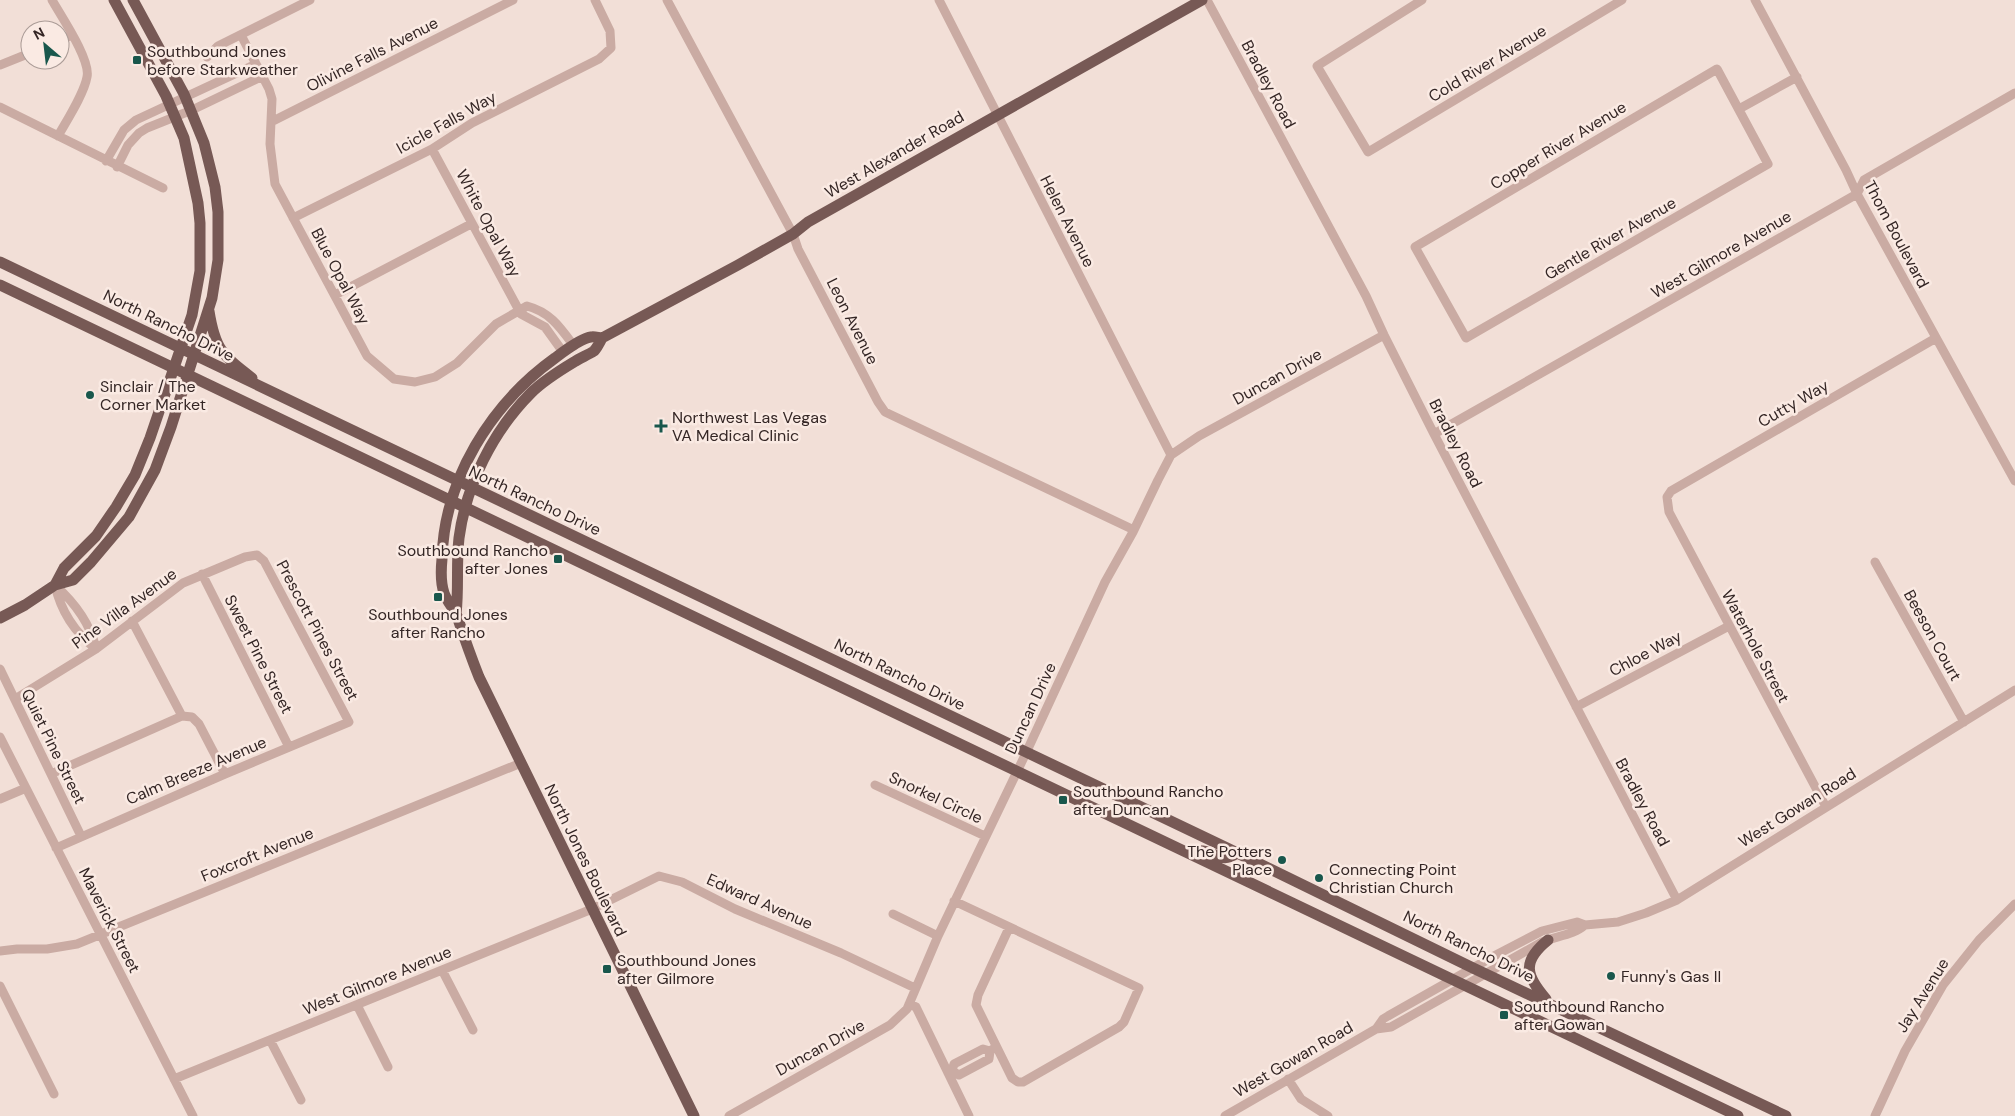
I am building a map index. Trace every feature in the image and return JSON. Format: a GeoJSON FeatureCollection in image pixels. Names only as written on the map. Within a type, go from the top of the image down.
{"type":"FeatureCollection","features":[{"type":"Feature","properties":{"kind":"main road"},"geometry":{"type":"LineString","coordinates":[[55,585],[64,568],[86,547],[104,524],[139,466],[192,316],[200,271],[200,223],[189,155],[176,116],[114,0]]}},
{"type":"Feature","properties":{"kind":"main road"},"geometry":{"type":"LineString","coordinates":[[0,618],[25,605],[55,585],[73,580],[125,522],[139,501],[155,470],[171,427],[186,374],[209,311],[218,260],[218,212],[215,187],[208,158],[186,97],[133,0]]}},
{"type":"Feature","properties":{"kind":"main road","name":"West Alexander Road"},"geometry":{"type":"LineString","coordinates":[[472,488],[481,465],[517,409],[545,381],[595,350],[602,338],[792,234],[808,222],[1202,0]]}},
{"type":"Feature","properties":{"kind":"main road","name":"North Rancho Drive"},"geometry":{"type":"LineString","coordinates":[[0,262],[1237,853],[1473,968],[1549,1002],[1786,1116]]}},
{"type":"Feature","properties":{"kind":"main road"},"geometry":{"type":"LineString","coordinates":[[0,285],[1738,1116]]}},
{"type":"Feature","properties":{"kind":"main road"},"geometry":{"type":"LineString","coordinates":[[209,311],[215,339],[219,348],[230,360],[269,391]]}},
{"type":"Feature","properties":{"kind":"main road","name":"West Alexander Road"},"geometry":{"type":"LineString","coordinates":[[458,482],[476,444],[494,416],[519,388],[541,368],[563,352],[590,337],[602,338]]}},
{"type":"Feature","properties":{"kind":"main road"},"geometry":{"type":"LineString","coordinates":[[125,522],[124,508],[141,475],[139,466]]}},
{"type":"Feature","properties":{"kind":"main road","name":"North Jones Boulevard"},"geometry":{"type":"LineString","coordinates":[[458,482],[450,500],[442,560],[444,593],[456,614],[463,639],[479,677],[694,1116]]}},
{"type":"Feature","properties":{"kind":"main road","name":"North Jones Boulevard"},"geometry":{"type":"LineString","coordinates":[[456,614],[459,589],[458,553],[465,507],[472,488]]}},
{"type":"Feature","properties":{"kind":"main road"},"geometry":{"type":"LineString","coordinates":[[1183,851],[1206,851],[1218,857],[1226,858],[1237,853]]}},
{"type":"Feature","properties":{"kind":"main road"},"geometry":{"type":"LineString","coordinates":[[1247,882],[1264,866]]}},
{"type":"Feature","properties":{"kind":"main road"},"geometry":{"type":"LineString","coordinates":[[1548,940],[1532,956],[1529,970],[1530,978],[1535,987],[1549,1002]]}},
{"type":"Feature","properties":{"kind":"street"},"geometry":{"type":"LineString","coordinates":[[52,0],[87,64],[88,71],[82,90],[58,136]]}},
{"type":"Feature","properties":{"kind":"street"},"geometry":{"type":"LineString","coordinates":[[206,57],[218,46],[310,0]]}},
{"type":"Feature","properties":{"kind":"street","name":"Olivine Falls Avenue"},"geometry":{"type":"LineString","coordinates":[[271,122],[513,0]]}},
{"type":"Feature","properties":{"kind":"street","name":"Icicle Falls Way"},"geometry":{"type":"LineString","coordinates":[[293,218],[432,149],[472,123],[599,59],[611,48],[610,31],[595,0]]}},
{"type":"Feature","properties":{"kind":"street","name":"Bradley Road"},"geometry":{"type":"LineString","coordinates":[[1207,0],[1366,296],[1434,434],[1677,900]]}},
{"type":"Feature","properties":{"kind":"street","name":"Cold River Avenue"},"geometry":{"type":"LineString","coordinates":[[1422,0],[1317,66],[1368,152],[1622,0]]}},
{"type":"Feature","properties":{"kind":"street","name":"Thom Boulevard"},"geometry":{"type":"LineString","coordinates":[[1755,0],[1857,194],[2015,481]]}},
{"type":"Feature","properties":{"kind":"street","name":"Helen Avenue"},"geometry":{"type":"LineString","coordinates":[[941,1],[996,115],[1171,456]]}},
{"type":"Feature","properties":{"kind":"street","name":"Leon Avenue"},"geometry":{"type":"LineString","coordinates":[[671,2],[792,234],[798,249],[885,412],[1134,530]]}},
{"type":"Feature","properties":{"kind":"street","name":"Blue Opal Way"},"geometry":{"type":"LineString","coordinates":[[241,35],[263,76],[272,99],[270,144],[275,184],[367,356],[394,379],[415,382],[435,377],[447,371],[496,324],[520,312],[521,308],[527,306],[547,314],[558,324],[574,346]]}},
{"type":"Feature","properties":{"kind":"street"},"geometry":{"type":"LineString","coordinates":[[0,65],[20,57]]}},
{"type":"Feature","properties":{"kind":"street"},"geometry":{"type":"LineString","coordinates":[[106,161],[118,139],[130,125],[256,64]]}},
{"type":"Feature","properties":{"kind":"street","name":"Copper River Avenue"},"geometry":{"type":"LineString","coordinates":[[1466,338],[1415,247],[1717,69],[1739,109]]}},
{"type":"Feature","properties":{"kind":"street"},"geometry":{"type":"LineString","coordinates":[[117,166],[128,145],[139,133],[263,76]]}},
{"type":"Feature","properties":{"kind":"street"},"geometry":{"type":"LineString","coordinates":[[1739,109],[1797,77]]}},
{"type":"Feature","properties":{"kind":"street","name":"West Gilmore Avenue"},"geometry":{"type":"LineString","coordinates":[[1434,434],[1857,194],[1864,180],[2015,93]]}},
{"type":"Feature","properties":{"kind":"street"},"geometry":{"type":"LineString","coordinates":[[0,108],[163,188]]}},
{"type":"Feature","properties":{"kind":"street","name":"Gentle River Avenue"},"geometry":{"type":"LineString","coordinates":[[1466,338],[1768,164],[1739,109]]}},
{"type":"Feature","properties":{"kind":"street","name":"White Opal Way"},"geometry":{"type":"LineString","coordinates":[[432,149],[520,312]]}},
{"type":"Feature","properties":{"kind":"street"},"geometry":{"type":"LineString","coordinates":[[335,295],[471,224]]}},
{"type":"Feature","properties":{"kind":"street"},"geometry":{"type":"LineString","coordinates":[[520,312],[525,317],[545,327],[563,352]]}},
{"type":"Feature","properties":{"kind":"street","name":"Duncan Drive"},"geometry":{"type":"LineString","coordinates":[[729,1116],[890,1025],[906,1009],[954,901],[1105,582],[1134,530],[1171,456],[1199,436],[1384,335]]}},
{"type":"Feature","properties":{"kind":"street","name":"Cutty Way"},"geometry":{"type":"LineString","coordinates":[[1667,497],[1671,491],[1936,338]]}},
{"type":"Feature","properties":{"kind":"street","name":"Waterhole Street"},"geometry":{"type":"LineString","coordinates":[[1667,497],[1669,512],[1826,807]]}},
{"type":"Feature","properties":{"kind":"street","name":"Pine Villa Avenue"},"geometry":{"type":"LineString","coordinates":[[15,699],[96,649],[183,582],[245,557],[257,555]]}},
{"type":"Feature","properties":{"kind":"street","name":"Prescott Pines Street"},"geometry":{"type":"LineString","coordinates":[[257,555],[264,561],[349,722]]}},
{"type":"Feature","properties":{"kind":"street","name":"Beeson Court"},"geometry":{"type":"LineString","coordinates":[[1875,562],[1964,722]]}},
{"type":"Feature","properties":{"kind":"street","name":"Sweet Pine Street"},"geometry":{"type":"LineString","coordinates":[[202,574],[289,747]]}},
{"type":"Feature","properties":{"kind":"street"},"geometry":{"type":"LineString","coordinates":[[55,585],[59,603],[81,637],[96,649]]}},
{"type":"Feature","properties":{"kind":"street"},"geometry":{"type":"LineString","coordinates":[[132,621],[182,716]]}},
{"type":"Feature","properties":{"kind":"street","name":"Chloe Way"},"geometry":{"type":"LineString","coordinates":[[1576,707],[1729,626]]}},
{"type":"Feature","properties":{"kind":"street","name":"Quiet Pine Street"},"geometry":{"type":"LineString","coordinates":[[0,669],[81,836]]}},
{"type":"Feature","properties":{"kind":"street","name":"West Gowan Road"},"geometry":{"type":"LineString","coordinates":[[1226,1116],[1376,1029],[1383,1020],[1453,979],[1542,931],[1577,922],[1585,925],[1618,922],[1677,900],[2015,690]]}},
{"type":"Feature","properties":{"kind":"street"},"geometry":{"type":"LineString","coordinates":[[51,774],[182,716],[192,716],[200,724],[225,774]]}},
{"type":"Feature","properties":{"kind":"street","name":"Calm Breeze Avenue"},"geometry":{"type":"LineString","coordinates":[[56,848],[349,722]]}},
{"type":"Feature","properties":{"kind":"street","name":"Maverick Street"},"geometry":{"type":"LineString","coordinates":[[0,737],[193,1116]]}},
{"type":"Feature","properties":{"kind":"street","name":"Foxcroft Avenue"},"geometry":{"type":"LineString","coordinates":[[0,951],[47,949],[77,944],[521,763]]}},
{"type":"Feature","properties":{"kind":"street","name":"Snorkel Circle"},"geometry":{"type":"LineString","coordinates":[[875,785],[985,836]]}},
{"type":"Feature","properties":{"kind":"street"},"geometry":{"type":"LineString","coordinates":[[0,799],[26,788]]}},
{"type":"Feature","properties":{"kind":"street","name":"Edward Avenue"},"geometry":{"type":"LineString","coordinates":[[592,909],[659,876],[682,882],[736,909],[841,953],[914,988]]}},
{"type":"Feature","properties":{"kind":"street"},"geometry":{"type":"LineString","coordinates":[[954,901],[1139,988],[1124,1022],[1119,1027],[1023,1082],[1018,1082],[1012,1078],[993,1049],[976,1005],[978,995],[1009,928]]}},
{"type":"Feature","properties":{"kind":"street","name":"Jay Avenue"},"geometry":{"type":"LineString","coordinates":[[1875,1116],[1905,1051],[1943,985],[1979,940],[2015,904]]}},
{"type":"Feature","properties":{"kind":"street","name":"West Gilmore Avenue"},"geometry":{"type":"LineString","coordinates":[[174,1079],[592,909]]}},
{"type":"Feature","properties":{"kind":"street"},"geometry":{"type":"LineString","coordinates":[[893,914],[938,936]]}},
{"type":"Feature","properties":{"kind":"street","name":"West Gowan Road"},"geometry":{"type":"LineString","coordinates":[[1376,1029],[1391,1027],[1548,940],[1578,932],[1585,925]]}},
{"type":"Feature","properties":{"kind":"street"},"geometry":{"type":"LineString","coordinates":[[442,970],[473,1030]]}},
{"type":"Feature","properties":{"kind":"street"},"geometry":{"type":"LineString","coordinates":[[0,986],[54,1094]]}},
{"type":"Feature","properties":{"kind":"street"},"geometry":{"type":"LineString","coordinates":[[909,1004],[916,1008],[950,1072],[969,1116]]}},
{"type":"Feature","properties":{"kind":"street"},"geometry":{"type":"LineString","coordinates":[[357,1005],[388,1067]]}},
{"type":"Feature","properties":{"kind":"street"},"geometry":{"type":"LineString","coordinates":[[270,1040],[301,1100]]}},
{"type":"Feature","properties":{"kind":"street"},"geometry":{"type":"LineString","coordinates":[[950,1072],[959,1075],[989,1059],[993,1049]]}},
{"type":"Feature","properties":{"kind":"street"},"geometry":{"type":"LineString","coordinates":[[1288,1080],[1301,1099],[1328,1116]]}},
{"type":"Feature","properties":{"kind":"place","name":"Southbound Jones before Starkweather"},"geometry":{"type":"Point","coordinates":[137,60]}},
{"type":"Feature","properties":{"kind":"place","name":"Sinclair / The Corner Market"},"geometry":{"type":"Point","coordinates":[90,395]}},
{"type":"Feature","properties":{"kind":"place","name":"Northwest Las Vegas VA Medical Clinic"},"geometry":{"type":"Point","coordinates":[661,426]}},
{"type":"Feature","properties":{"kind":"place","name":"Southbound Rancho after Jones"},"geometry":{"type":"Point","coordinates":[558,559]}},
{"type":"Feature","properties":{"kind":"place","name":"Southbound Jones after Rancho"},"geometry":{"type":"Point","coordinates":[438,597]}},
{"type":"Feature","properties":{"kind":"place","name":"Southbound Rancho after Duncan"},"geometry":{"type":"Point","coordinates":[1063,800]}},
{"type":"Feature","properties":{"kind":"place","name":"The Potters Place"},"geometry":{"type":"Point","coordinates":[1282,860]}},
{"type":"Feature","properties":{"kind":"place","name":"Connecting Point Christian Church"},"geometry":{"type":"Point","coordinates":[1319,878]}},
{"type":"Feature","properties":{"kind":"place","name":"Southbound Jones after Gilmore"},"geometry":{"type":"Point","coordinates":[607,969]}},
{"type":"Feature","properties":{"kind":"place","name":"Funny's Gas II"},"geometry":{"type":"Point","coordinates":[1611,976]}},
{"type":"Feature","properties":{"kind":"place","name":"Southbound Rancho after Gowan"},"geometry":{"type":"Point","coordinates":[1504,1015]}}]}
